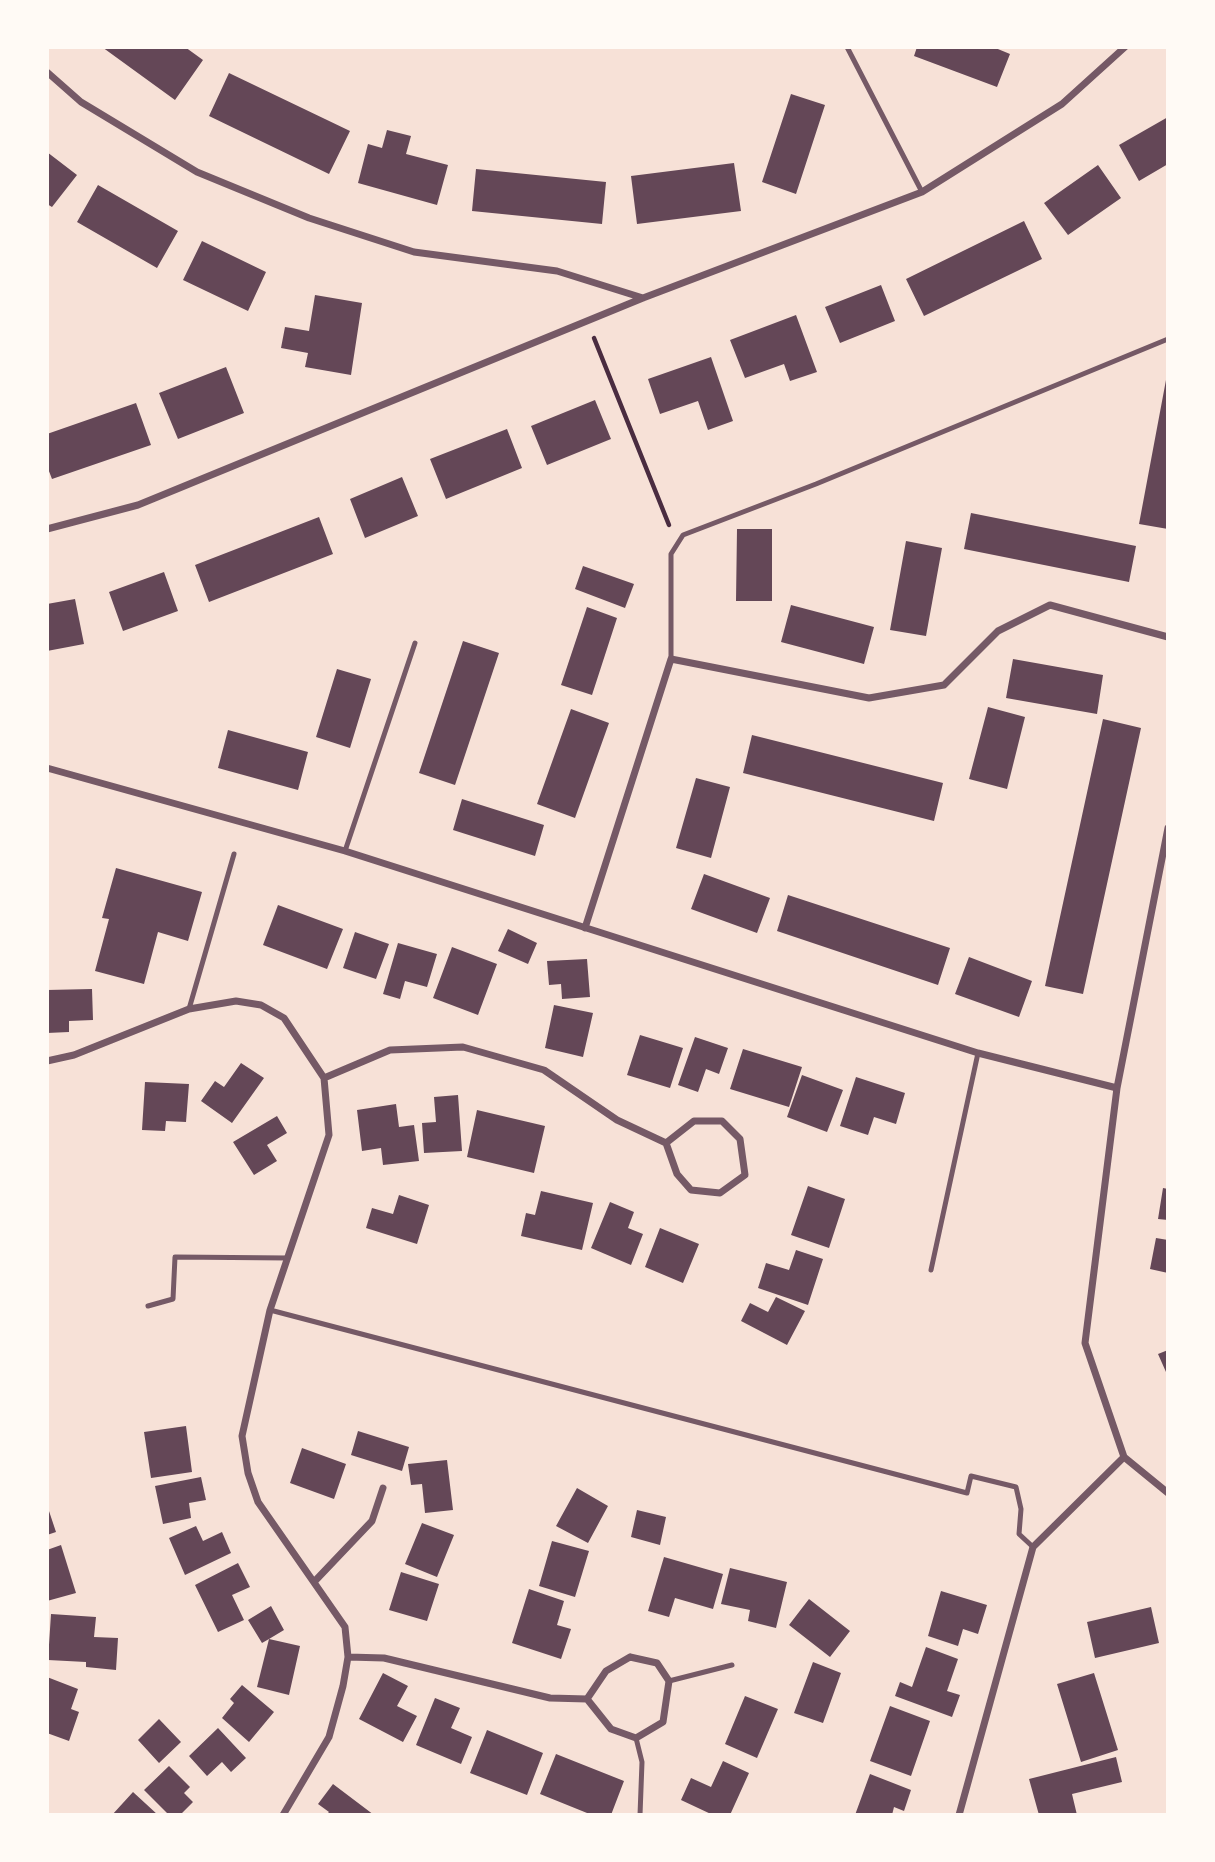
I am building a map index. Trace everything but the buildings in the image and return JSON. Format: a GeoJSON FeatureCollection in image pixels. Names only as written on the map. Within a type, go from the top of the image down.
{"type":"FeatureCollection","features":[{"type":"Feature","properties":{"kind":"street"},"geometry":{"type":"LineString","coordinates":[[47,528],[138,505],[643,298],[922,192],[1062,104],[1125,47]]}},
{"type":"Feature","properties":{"kind":"street"},"geometry":{"type":"LineString","coordinates":[[47,72],[80,102],[197,172],[309,218],[414,252],[557,271],[643,298]]}},
{"type":"Feature","properties":{"kind":"street"},"geometry":{"type":"LineString","coordinates":[[585,928],[671,659],[869,698],[944,685],[998,631],[1050,605],[1168,637]]}},
{"type":"Feature","properties":{"kind":"street"},"geometry":{"type":"LineString","coordinates":[[47,768],[345,851],[978,1054],[1116,1088]]}},
{"type":"Feature","properties":{"kind":"street"},"geometry":{"type":"LineString","coordinates":[[1168,828],[1116,1088],[1086,1343],[1124,1457],[1168,1493]]}},
{"type":"Feature","properties":{"kind":"street"},"geometry":{"type":"LineString","coordinates":[[47,1061],[74,1055],[189,1009],[236,1001],[261,1005],[284,1018],[324,1078],[330,1135],[270,1310],[242,1436],[248,1473],[258,1502],[345,1627],[348,1657],[329,1737],[283,1815]]}},
{"type":"Feature","properties":{"kind":"street"},"geometry":{"type":"LineString","coordinates":[[324,1078],[390,1051],[463,1047],[544,1070],[617,1120],[666,1143],[677,1174],[691,1190],[720,1193],[745,1175],[740,1139],[722,1121],[694,1121],[666,1143]]}},
{"type":"Feature","properties":{"kind":"street"},"geometry":{"type":"LineString","coordinates":[[958,1815],[1032,1547],[1124,1457]]}},
{"type":"Feature","properties":{"kind":"street"},"geometry":{"type":"LineString","coordinates":[[314,1582],[372,1521],[383,1488]]}},
{"type":"Feature","properties":{"kind":"street"},"geometry":{"type":"LineString","coordinates":[[348,1657],[384,1658],[550,1698],[587,1699]]}},
{"type":"Feature","properties":{"kind":"street"},"geometry":{"type":"LineString","coordinates":[[630,1657],[657,1663],[669,1681],[663,1722],[636,1738],[611,1730],[587,1699],[606,1671],[630,1657]]}},
{"type":"Feature","properties":{"kind":"lane"},"geometry":{"type":"LineString","coordinates":[[847,47],[922,192]]}},
{"type":"Feature","properties":{"kind":"lane"},"geometry":{"type":"LineString","coordinates":[[671,659],[671,554],[683,535],[816,484],[1168,339]]}},
{"type":"Feature","properties":{"kind":"lane"},"geometry":{"type":"LineString","coordinates":[[345,851],[415,643]]}},
{"type":"Feature","properties":{"kind":"lane"},"geometry":{"type":"LineString","coordinates":[[189,1009],[234,854]]}},
{"type":"Feature","properties":{"kind":"lane"},"geometry":{"type":"LineString","coordinates":[[931,1270],[978,1054]]}},
{"type":"Feature","properties":{"kind":"lane"},"geometry":{"type":"LineString","coordinates":[[148,1306],[173,1299],[175,1256],[288,1258]]}},
{"type":"Feature","properties":{"kind":"lane"},"geometry":{"type":"LineString","coordinates":[[270,1310],[967,1493],[971,1476],[1016,1487],[1021,1509],[1019,1534],[1032,1547]]}},
{"type":"Feature","properties":{"kind":"lane"},"geometry":{"type":"LineString","coordinates":[[669,1681],[732,1665]]}},
{"type":"Feature","properties":{"kind":"lane"},"geometry":{"type":"LineString","coordinates":[[636,1738],[642,1762],[640,1815]]}},
{"type":"Feature","properties":{"kind":"path"},"geometry":{"type":"LineString","coordinates":[[586,321],[604,357],[677,544]]}}]}
